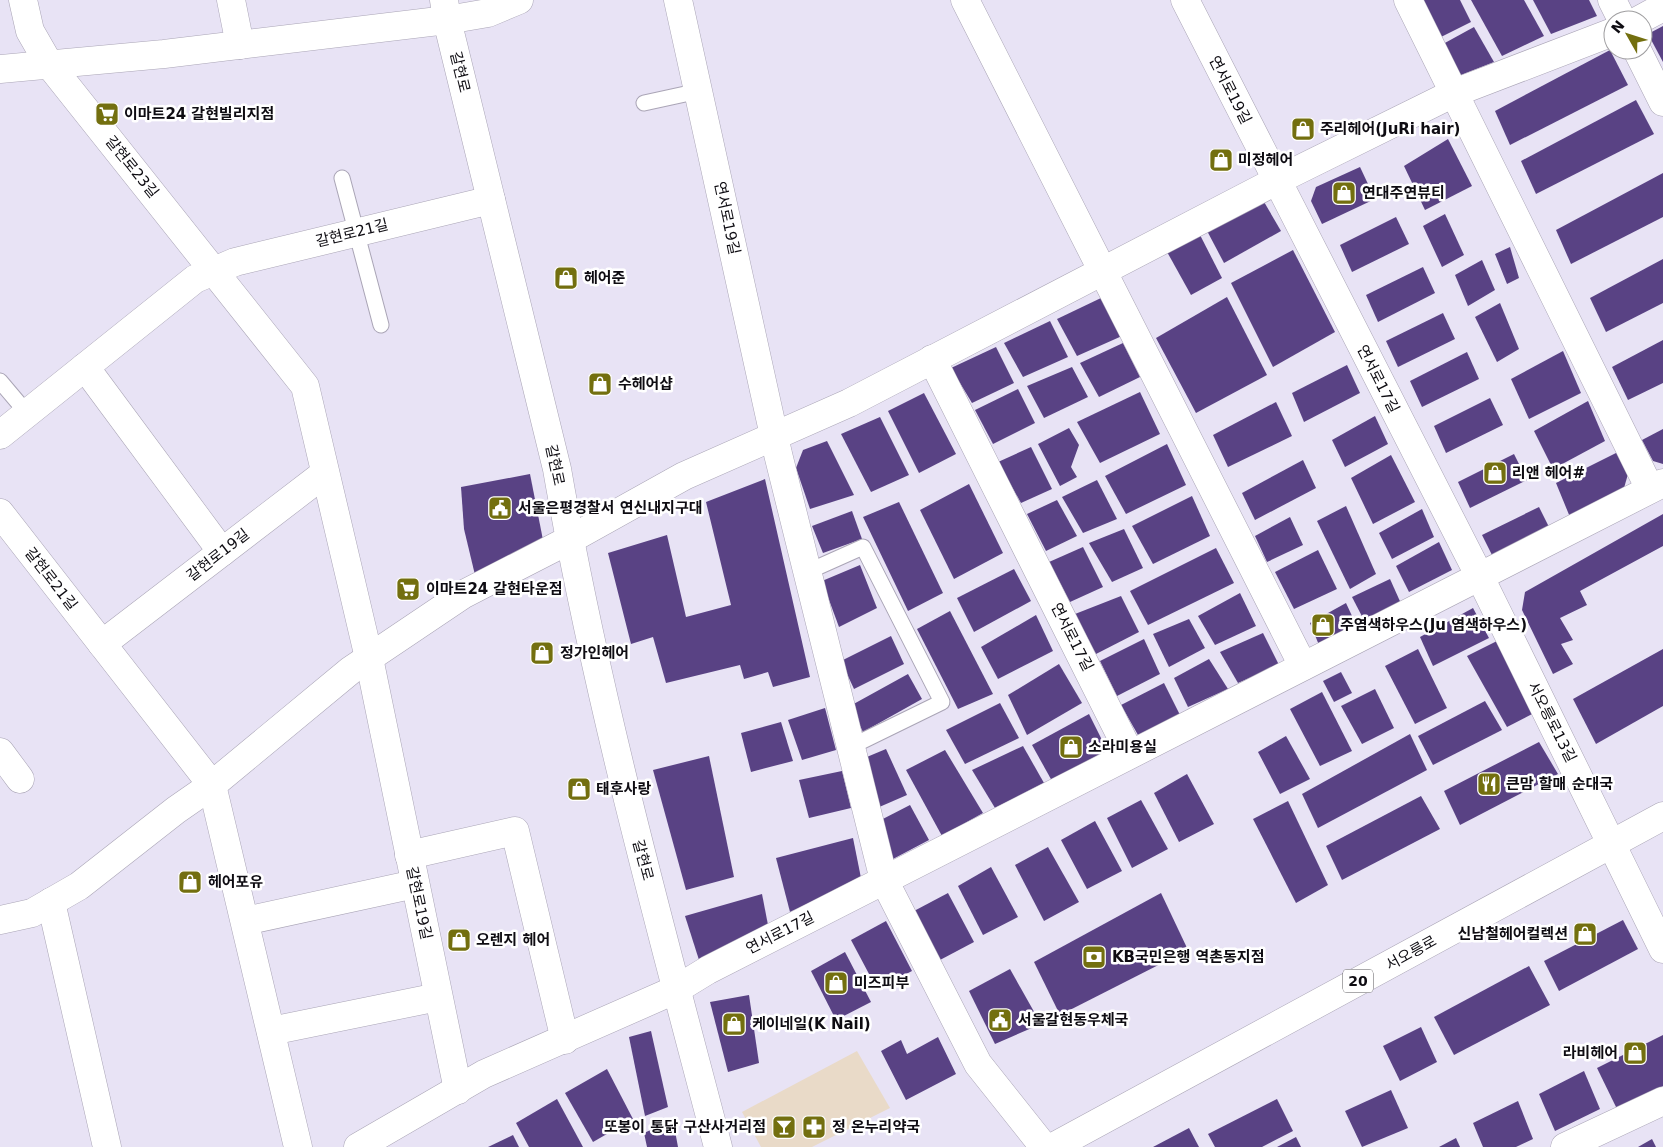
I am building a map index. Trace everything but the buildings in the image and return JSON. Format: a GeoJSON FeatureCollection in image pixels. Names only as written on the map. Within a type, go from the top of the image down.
{"type":"FeatureCollection","features":[{"type":"Feature","properties":{"kind":"street","name":"갈현로23길"},"geometry":{"type":"LineString","coordinates":[[23,0],[30,30],[49,64],[214,270]]}},
{"type":"Feature","properties":{"kind":"street"},"geometry":{"type":"LineString","coordinates":[[231,0],[240,45]]}},
{"type":"Feature","properties":{"kind":"street"},"geometry":{"type":"LineString","coordinates":[[0,69],[240,45],[445,10],[488,13],[519,0]]}},
{"type":"Feature","properties":{"kind":"street","name":"연서로19길"},"geometry":{"type":"LineString","coordinates":[[678,0],[775,436]]}},
{"type":"Feature","properties":{"kind":"street"},"geometry":{"type":"LineString","coordinates":[[966,0],[1104,270],[1302,666]]}},
{"type":"Feature","properties":{"kind":"street","name":"연서로19길"},"geometry":{"type":"LineString","coordinates":[[1185,0],[1276,181]]}},
{"type":"Feature","properties":{"kind":"street"},"geometry":{"type":"LineString","coordinates":[[1408,0],[1454,93]]}},
{"type":"Feature","properties":{"kind":"street","name":"갈현로"},"geometry":{"type":"LineString","coordinates":[[445,10],[557,469],[570,540],[624,790],[718,1147]]}},
{"type":"Feature","properties":{"kind":"street"},"geometry":{"type":"LineString","coordinates":[[0,920],[32,913],[79,886],[176,810],[212,786],[369,658],[464,594],[570,540],[684,476],[849,403],[1276,181],[1454,93],[1603,36]]}},
{"type":"Feature","properties":{"kind":"street"},"geometry":{"type":"LineString","coordinates":[[1642,60],[1663,102]]}},
{"type":"Feature","properties":{"kind":"street","name":"연서로17길"},"geometry":{"type":"LineString","coordinates":[[677,990],[708,970],[1657,486],[1454,93]]}},
{"type":"Feature","properties":{"kind":"street","name":"연서로17길"},"geometry":{"type":"LineString","coordinates":[[1276,181],[1480,577]]}},
{"type":"Feature","properties":{"kind":"street","name":"갈현로21길"},"geometry":{"type":"LineString","coordinates":[[0,435],[195,279],[235,262],[491,200]]}},
{"type":"Feature","properties":{"kind":"street"},"geometry":{"type":"LineString","coordinates":[[214,270],[305,386],[325,473]]}},
{"type":"Feature","properties":{"kind":"street","name":"연서로17길"},"geometry":{"type":"LineString","coordinates":[[932,359],[1130,754]]}},
{"type":"Feature","properties":{"kind":"street"},"geometry":{"type":"LineString","coordinates":[[85,367],[222,552]]}},
{"type":"Feature","properties":{"kind":"street"},"geometry":{"type":"LineString","coordinates":[[775,436],[884,880],[978,1064],[1044,1147]]}},
{"type":"Feature","properties":{"kind":"street","name":"갈현로19길"},"geometry":{"type":"LineString","coordinates":[[102,644],[325,473],[369,658],[458,1090]]}},
{"type":"Feature","properties":{"kind":"street","name":"갈현로21길"},"geometry":{"type":"LineString","coordinates":[[0,514],[102,644]]}},
{"type":"Feature","properties":{"kind":"street","name":"서오릉로13길"},"geometry":{"type":"LineString","coordinates":[[1480,577],[1663,949]]}},
{"type":"Feature","properties":{"kind":"street"},"geometry":{"type":"LineString","coordinates":[[102,644],[212,786],[298,1147]]}},
{"type":"Feature","properties":{"kind":"street"},"geometry":{"type":"LineString","coordinates":[[0,752],[20,779]]}},
{"type":"Feature","properties":{"kind":"street","name":"서오릉로"},"geometry":{"type":"LineString","coordinates":[[1053,1147],[1663,816]]}},
{"type":"Feature","properties":{"kind":"street"},"geometry":{"type":"LineString","coordinates":[[409,855],[515,831],[565,1040]]}},
{"type":"Feature","properties":{"kind":"street"},"geometry":{"type":"LineString","coordinates":[[245,921],[415,884]]}},
{"type":"Feature","properties":{"kind":"street"},"geometry":{"type":"LineString","coordinates":[[51,902],[106,1147]]}},
{"type":"Feature","properties":{"kind":"street"},"geometry":{"type":"LineString","coordinates":[[358,1147],[484,1074],[677,990]]}},
{"type":"Feature","properties":{"kind":"street"},"geometry":{"type":"LineString","coordinates":[[271,1031],[438,997]]}},
{"type":"Feature","properties":{"kind":"street"},"geometry":{"type":"LineString","coordinates":[[1565,1147],[1663,1101]]}},
{"type":"Feature","properties":{"kind":"lane"},"geometry":{"type":"LineString","coordinates":[[644,103],[699,91]]}},
{"type":"Feature","properties":{"kind":"lane"},"geometry":{"type":"LineString","coordinates":[[342,178],[381,325]]}},
{"type":"Feature","properties":{"kind":"lane"},"geometry":{"type":"LineString","coordinates":[[0,381],[27,413]]}},
{"type":"Feature","properties":{"kind":"lane"},"geometry":{"type":"LineString","coordinates":[[807,572],[863,547],[942,702],[850,747]]}},
{"type":"Feature","properties":{"kind":"shaded area"},"geometry":{"type":"Polygon","coordinates":[[[857,1051],[890,1108],[812,1147],[761,1147],[742,1112],[857,1051]]]}},
{"type":"Feature","properties":{"kind":"place","name":"이마트24 갈현빌리지점"},"geometry":{"type":"Point","coordinates":[107,114]}},
{"type":"Feature","properties":{"kind":"place","name":"주리헤어(JuRi hair)"},"geometry":{"type":"Point","coordinates":[1303,129]}},
{"type":"Feature","properties":{"kind":"place","name":"미정헤어"},"geometry":{"type":"Point","coordinates":[1221,160]}},
{"type":"Feature","properties":{"kind":"place","name":"연대주연뷰티"},"geometry":{"type":"Point","coordinates":[1344,193]}},
{"type":"Feature","properties":{"kind":"place","name":"헤어준"},"geometry":{"type":"Point","coordinates":[566,278]}},
{"type":"Feature","properties":{"kind":"place","name":"수헤어샵"},"geometry":{"type":"Point","coordinates":[600,384]}},
{"type":"Feature","properties":{"kind":"place","name":"리앤 헤어#"},"geometry":{"type":"Point","coordinates":[1495,473]}},
{"type":"Feature","properties":{"kind":"place","name":"서울은평경찰서 연신내지구대"},"geometry":{"type":"Point","coordinates":[500,508]}},
{"type":"Feature","properties":{"kind":"place","name":"이마트24 갈현타운점"},"geometry":{"type":"Point","coordinates":[408,589]}},
{"type":"Feature","properties":{"kind":"place","name":"주염색하우스(Ju 염색하우스)"},"geometry":{"type":"Point","coordinates":[1323,625]}},
{"type":"Feature","properties":{"kind":"place","name":"정가인헤어"},"geometry":{"type":"Point","coordinates":[542,653]}},
{"type":"Feature","properties":{"kind":"place","name":"소라미용실"},"geometry":{"type":"Point","coordinates":[1071,747]}},
{"type":"Feature","properties":{"kind":"place","name":"큰맘 할매 순대국"},"geometry":{"type":"Point","coordinates":[1489,784]}},
{"type":"Feature","properties":{"kind":"place","name":"태후사랑"},"geometry":{"type":"Point","coordinates":[579,789]}},
{"type":"Feature","properties":{"kind":"place","name":"헤어포유"},"geometry":{"type":"Point","coordinates":[190,882]}},
{"type":"Feature","properties":{"kind":"place","name":"신남철헤어컬렉션"},"geometry":{"type":"Point","coordinates":[1585,934]}},
{"type":"Feature","properties":{"kind":"place","name":"오렌지 헤어"},"geometry":{"type":"Point","coordinates":[459,940]}},
{"type":"Feature","properties":{"kind":"place","name":"KB국민은행 역촌동지점"},"geometry":{"type":"Point","coordinates":[1094,957]}},
{"type":"Feature","properties":{"kind":"place","name":"미즈피부"},"geometry":{"type":"Point","coordinates":[836,983]}},
{"type":"Feature","properties":{"kind":"place","name":"서울갈현동우체국"},"geometry":{"type":"Point","coordinates":[1000,1020]}},
{"type":"Feature","properties":{"kind":"place","name":"케이네일(K Nail)"},"geometry":{"type":"Point","coordinates":[734,1024]}},
{"type":"Feature","properties":{"kind":"place","name":"라비헤어"},"geometry":{"type":"Point","coordinates":[1635,1053]}},
{"type":"Feature","properties":{"kind":"place","name":"또봉이 통닭 구산사거리점"},"geometry":{"type":"Point","coordinates":[784,1127]}},
{"type":"Feature","properties":{"kind":"place","name":"정 온누리약국"},"geometry":{"type":"Point","coordinates":[814,1127]}}]}
